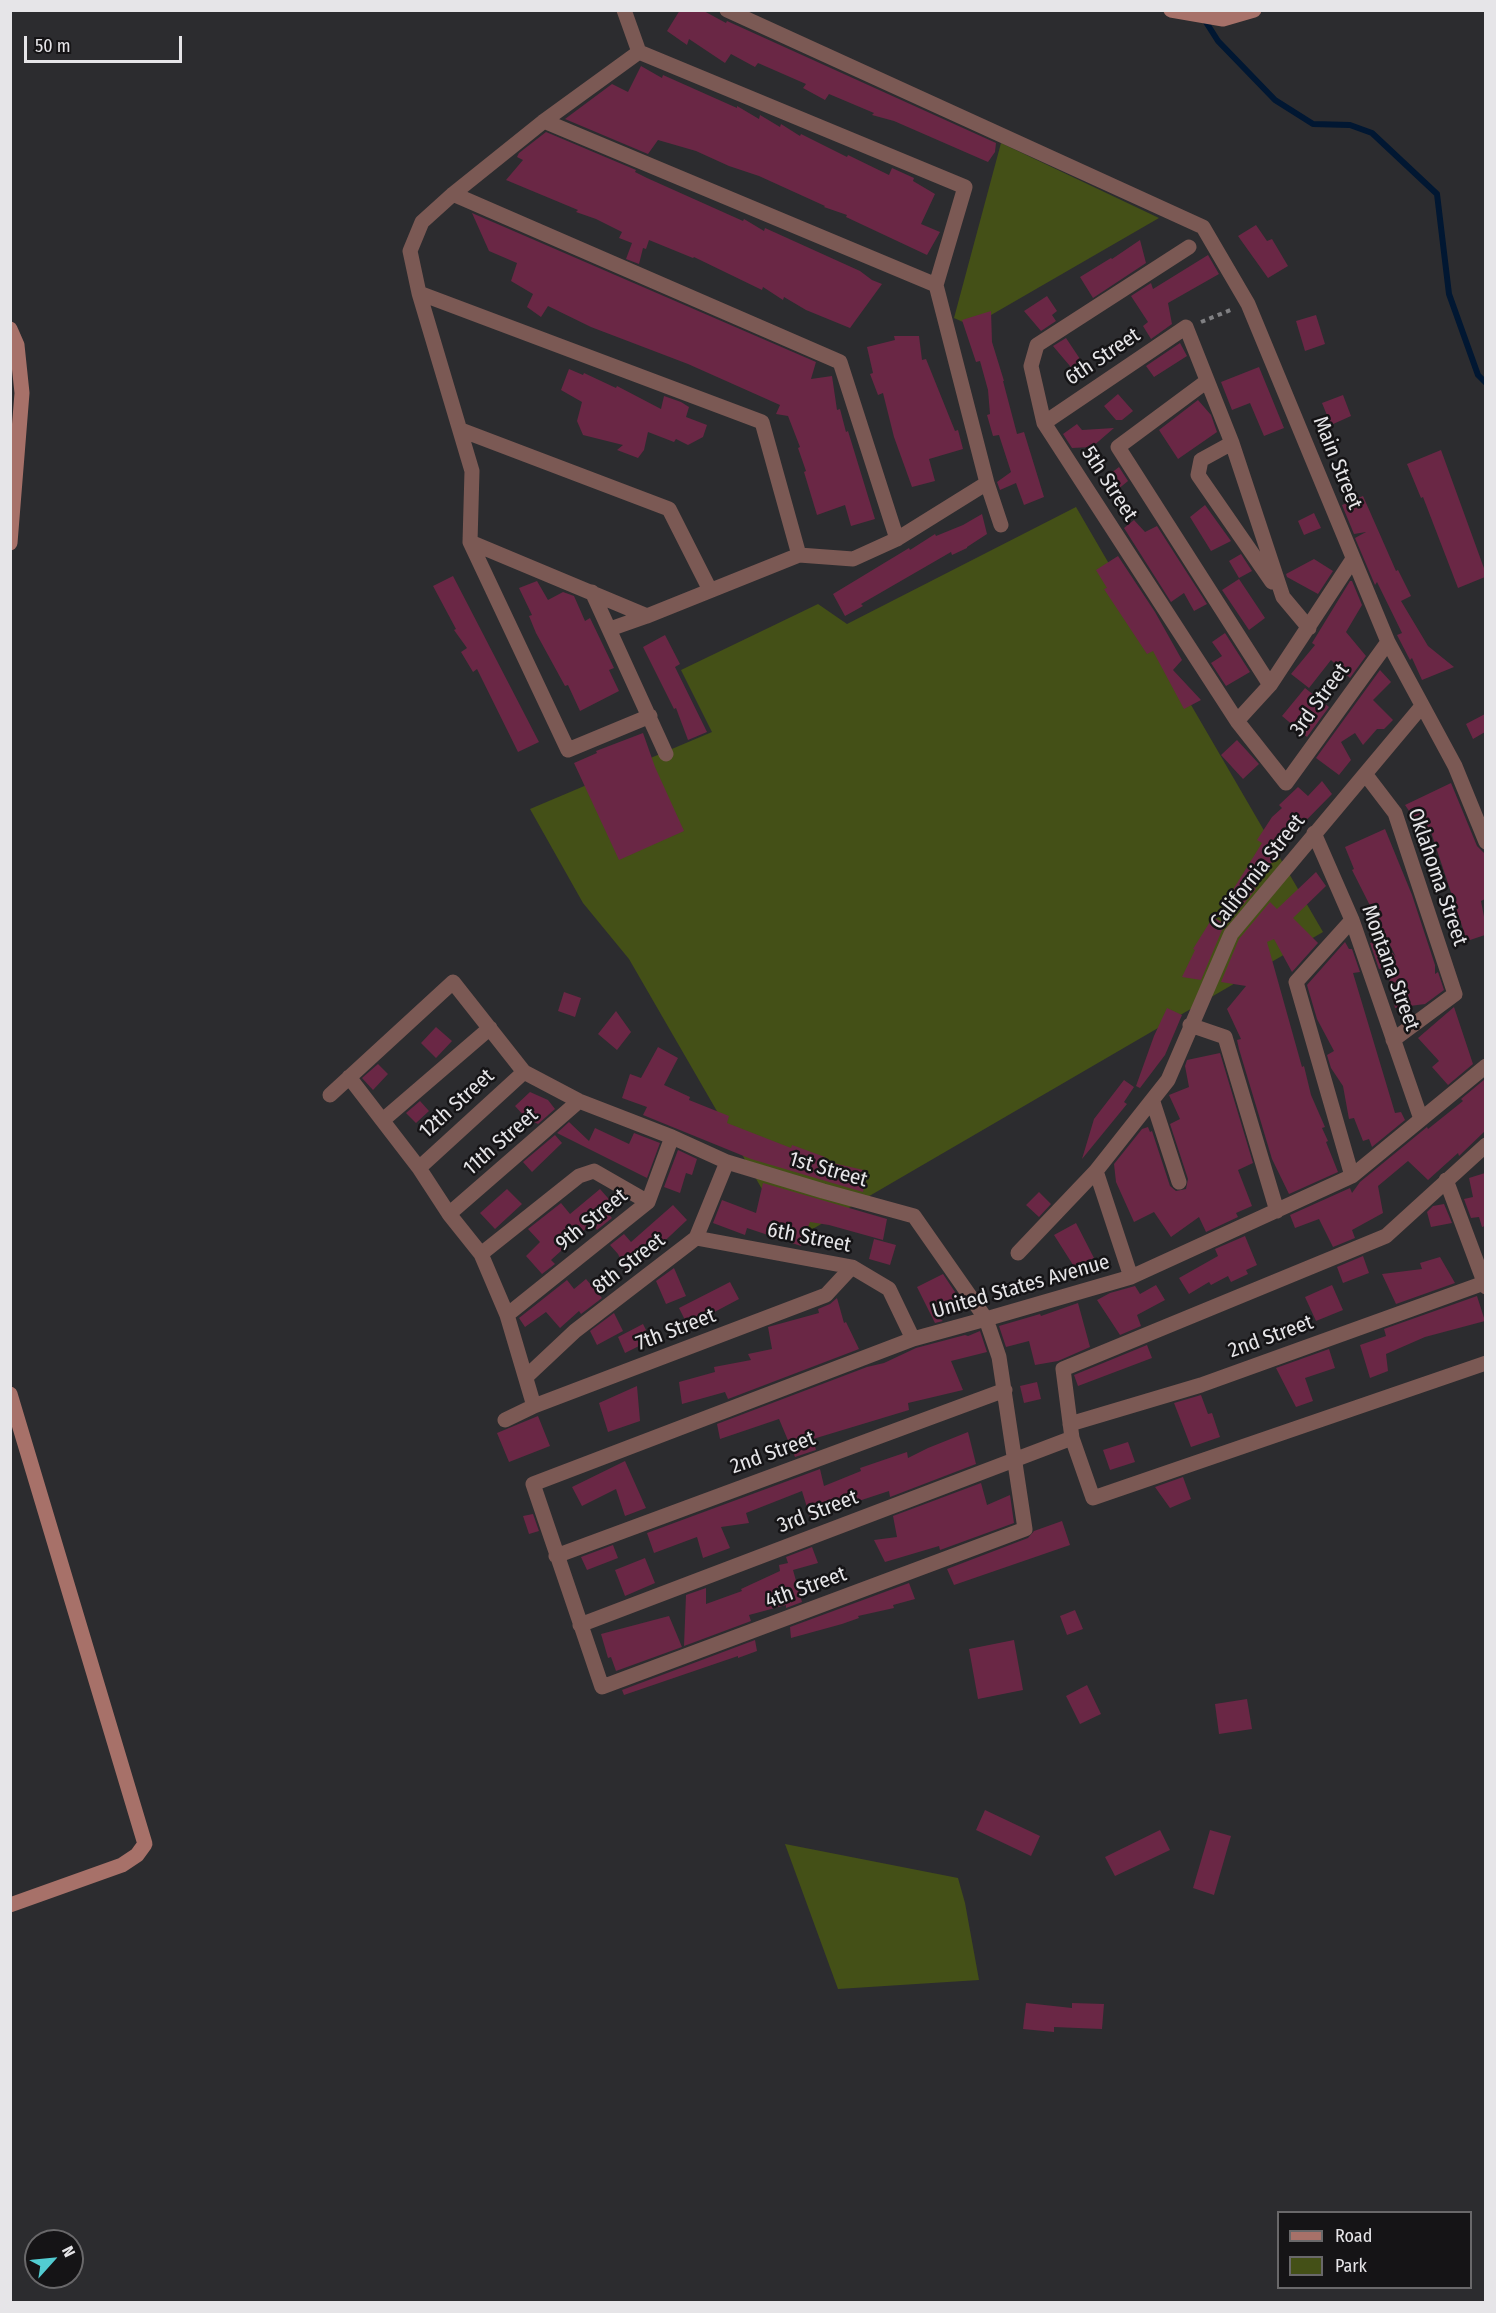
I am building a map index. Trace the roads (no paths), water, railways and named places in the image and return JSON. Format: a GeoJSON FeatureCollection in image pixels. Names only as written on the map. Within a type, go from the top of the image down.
{"type":"FeatureCollection","features":[{"type":"Feature","properties":{"kind":"street"},"geometry":{"type":"LineString","coordinates":[[624,10],[639,52],[965,187],[936,285],[987,483],[1001,525]]}},
{"type":"Feature","properties":{"kind":"street","name":"Main Street"},"geometry":{"type":"LineString","coordinates":[[727,10],[1203,227],[1248,304],[1388,642],[1455,766],[1485,842]]}},
{"type":"Feature","properties":{"kind":"street"},"geometry":{"type":"LineString","coordinates":[[1172,10],[1219,16],[1254,10]]}},
{"type":"Feature","properties":{"kind":"street"},"geometry":{"type":"LineString","coordinates":[[639,52],[544,121],[453,194],[422,222],[410,251],[419,293],[472,471],[471,542],[568,750],[650,716]]}},
{"type":"Feature","properties":{"kind":"street"},"geometry":{"type":"LineString","coordinates":[[544,121],[936,285]]}},
{"type":"Feature","properties":{"kind":"street"},"geometry":{"type":"LineString","coordinates":[[453,194],[840,362],[897,539]]}},
{"type":"Feature","properties":{"kind":"street","name":"5th Street"},"geometry":{"type":"LineString","coordinates":[[1189,247],[1036,345],[1031,366],[1044,423],[1237,721],[1286,783]]}},
{"type":"Feature","properties":{"kind":"street"},"geometry":{"type":"LineString","coordinates":[[419,293],[762,422],[799,555]]}},
{"type":"Feature","properties":{"kind":"street","name":"6th Street"},"geometry":{"type":"LineString","coordinates":[[1044,423],[1186,327],[1207,381]]}},
{"type":"Feature","properties":{"kind":"street"},"geometry":{"type":"LineString","coordinates":[[10,329],[17,345],[22,393],[10,543]]}},
{"type":"Feature","properties":{"kind":"street"},"geometry":{"type":"LineString","coordinates":[[1270,685],[1118,447],[1207,381],[1232,443],[1283,597]]}},
{"type":"Feature","properties":{"kind":"street"},"geometry":{"type":"LineString","coordinates":[[461,430],[669,509],[710,590]]}},
{"type":"Feature","properties":{"kind":"street"},"geometry":{"type":"LineString","coordinates":[[1232,443],[1201,460],[1198,475],[1283,597],[1309,628]]}},
{"type":"Feature","properties":{"kind":"street"},"geometry":{"type":"LineString","coordinates":[[610,629],[799,555],[853,559],[897,539],[987,483]]}},
{"type":"Feature","properties":{"kind":"street"},"geometry":{"type":"LineString","coordinates":[[471,542],[647,616]]}},
{"type":"Feature","properties":{"kind":"street"},"geometry":{"type":"LineString","coordinates":[[1237,721],[1270,685],[1353,559]]}},
{"type":"Feature","properties":{"kind":"street"},"geometry":{"type":"LineString","coordinates":[[592,592],[666,754]]}},
{"type":"Feature","properties":{"kind":"street","name":"3rd Street"},"geometry":{"type":"LineString","coordinates":[[1286,783],[1388,642]]}},
{"type":"Feature","properties":{"kind":"street","name":"California Street"},"geometry":{"type":"LineString","coordinates":[[1018,1253],[1096,1171],[1153,1102],[1168,1080],[1231,934],[1422,706]]}},
{"type":"Feature","properties":{"kind":"street","name":"Oklahoma Street"},"geometry":{"type":"LineString","coordinates":[[1366,775],[1395,813],[1455,994],[1393,1040]]}},
{"type":"Feature","properties":{"kind":"street","name":"Montana Street"},"geometry":{"type":"LineString","coordinates":[[1314,833],[1352,921],[1421,1119]]}},
{"type":"Feature","properties":{"kind":"street"},"geometry":{"type":"LineString","coordinates":[[1352,921],[1296,982],[1352,1176]]}},
{"type":"Feature","properties":{"kind":"street","name":"1st Street"},"geometry":{"type":"LineString","coordinates":[[349,1077],[453,982],[524,1072],[579,1101],[727,1161],[914,1216],[986,1319],[999,1357],[1025,1529]]}},
{"type":"Feature","properties":{"kind":"street"},"geometry":{"type":"LineString","coordinates":[[1190,1025],[1225,1037],[1277,1211]]}},
{"type":"Feature","properties":{"kind":"street"},"geometry":{"type":"LineString","coordinates":[[383,1120],[490,1028]]}},
{"type":"Feature","properties":{"kind":"street","name":"United States Avenue"},"geometry":{"type":"LineString","coordinates":[[556,1556],[533,1484],[914,1339],[1131,1277],[1352,1176],[1485,1066]]}},
{"type":"Feature","properties":{"kind":"street","name":"12th Street"},"geometry":{"type":"LineString","coordinates":[[419,1168],[524,1072]]}},
{"type":"Feature","properties":{"kind":"street"},"geometry":{"type":"LineString","coordinates":[[330,1095],[349,1077],[419,1168],[449,1214],[480,1254],[507,1315],[534,1406]]}},
{"type":"Feature","properties":{"kind":"street","name":"11th Street"},"geometry":{"type":"LineString","coordinates":[[449,1214],[579,1101]]}},
{"type":"Feature","properties":{"kind":"street"},"geometry":{"type":"LineString","coordinates":[[1153,1102],[1179,1182]]}},
{"type":"Feature","properties":{"kind":"street","name":"9th Street"},"geometry":{"type":"LineString","coordinates":[[507,1315],[648,1202],[672,1137]]}},
{"type":"Feature","properties":{"kind":"street"},"geometry":{"type":"LineString","coordinates":[[1485,1145],[1386,1236],[1063,1369],[1071,1431],[1093,1498],[1485,1363]]}},
{"type":"Feature","properties":{"kind":"street","name":"8th Street"},"geometry":{"type":"LineString","coordinates":[[526,1377],[575,1332],[696,1238],[727,1161]]}},
{"type":"Feature","properties":{"kind":"street"},"geometry":{"type":"LineString","coordinates":[[480,1254],[579,1176],[594,1171],[648,1202]]}},
{"type":"Feature","properties":{"kind":"street"},"geometry":{"type":"LineString","coordinates":[[1096,1171],[1131,1277]]}},
{"type":"Feature","properties":{"kind":"street"},"geometry":{"type":"LineString","coordinates":[[1446,1180],[1481,1264],[1485,1285]]}},
{"type":"Feature","properties":{"kind":"street","name":"6th Street"},"geometry":{"type":"LineString","coordinates":[[696,1238],[852,1267],[889,1289],[914,1339]]}},
{"type":"Feature","properties":{"kind":"street","name":"7th Street"},"geometry":{"type":"LineString","coordinates":[[505,1420],[534,1406],[826,1296],[852,1267]]}},
{"type":"Feature","properties":{"kind":"street","name":"2nd Street"},"geometry":{"type":"LineString","coordinates":[[1071,1431],[1485,1285]]}},
{"type":"Feature","properties":{"kind":"street","name":"2nd Street"},"geometry":{"type":"LineString","coordinates":[[556,1556],[1005,1390]]}},
{"type":"Feature","properties":{"kind":"street"},"geometry":{"type":"LineString","coordinates":[[10,1394],[145,1845],[137,1855],[122,1865],[10,1905]]}},
{"type":"Feature","properties":{"kind":"street","name":"3rd Street"},"geometry":{"type":"LineString","coordinates":[[580,1625],[1016,1459],[1071,1431]]}},
{"type":"Feature","properties":{"kind":"street","name":"4th Street"},"geometry":{"type":"LineString","coordinates":[[580,1625],[602,1687],[1025,1529]]}},
{"type":"Feature","properties":{"kind":"street"},"geometry":{"type":"LineString","coordinates":[[556,1556],[580,1625]]}},
{"type":"Feature","properties":{"kind":"waterway"},"geometry":{"type":"LineString","coordinates":[[1204,19],[1218,41],[1275,100],[1313,124],[1350,125],[1372,133],[1437,194],[1449,294],[1478,375],[1486,383]]}}]}
